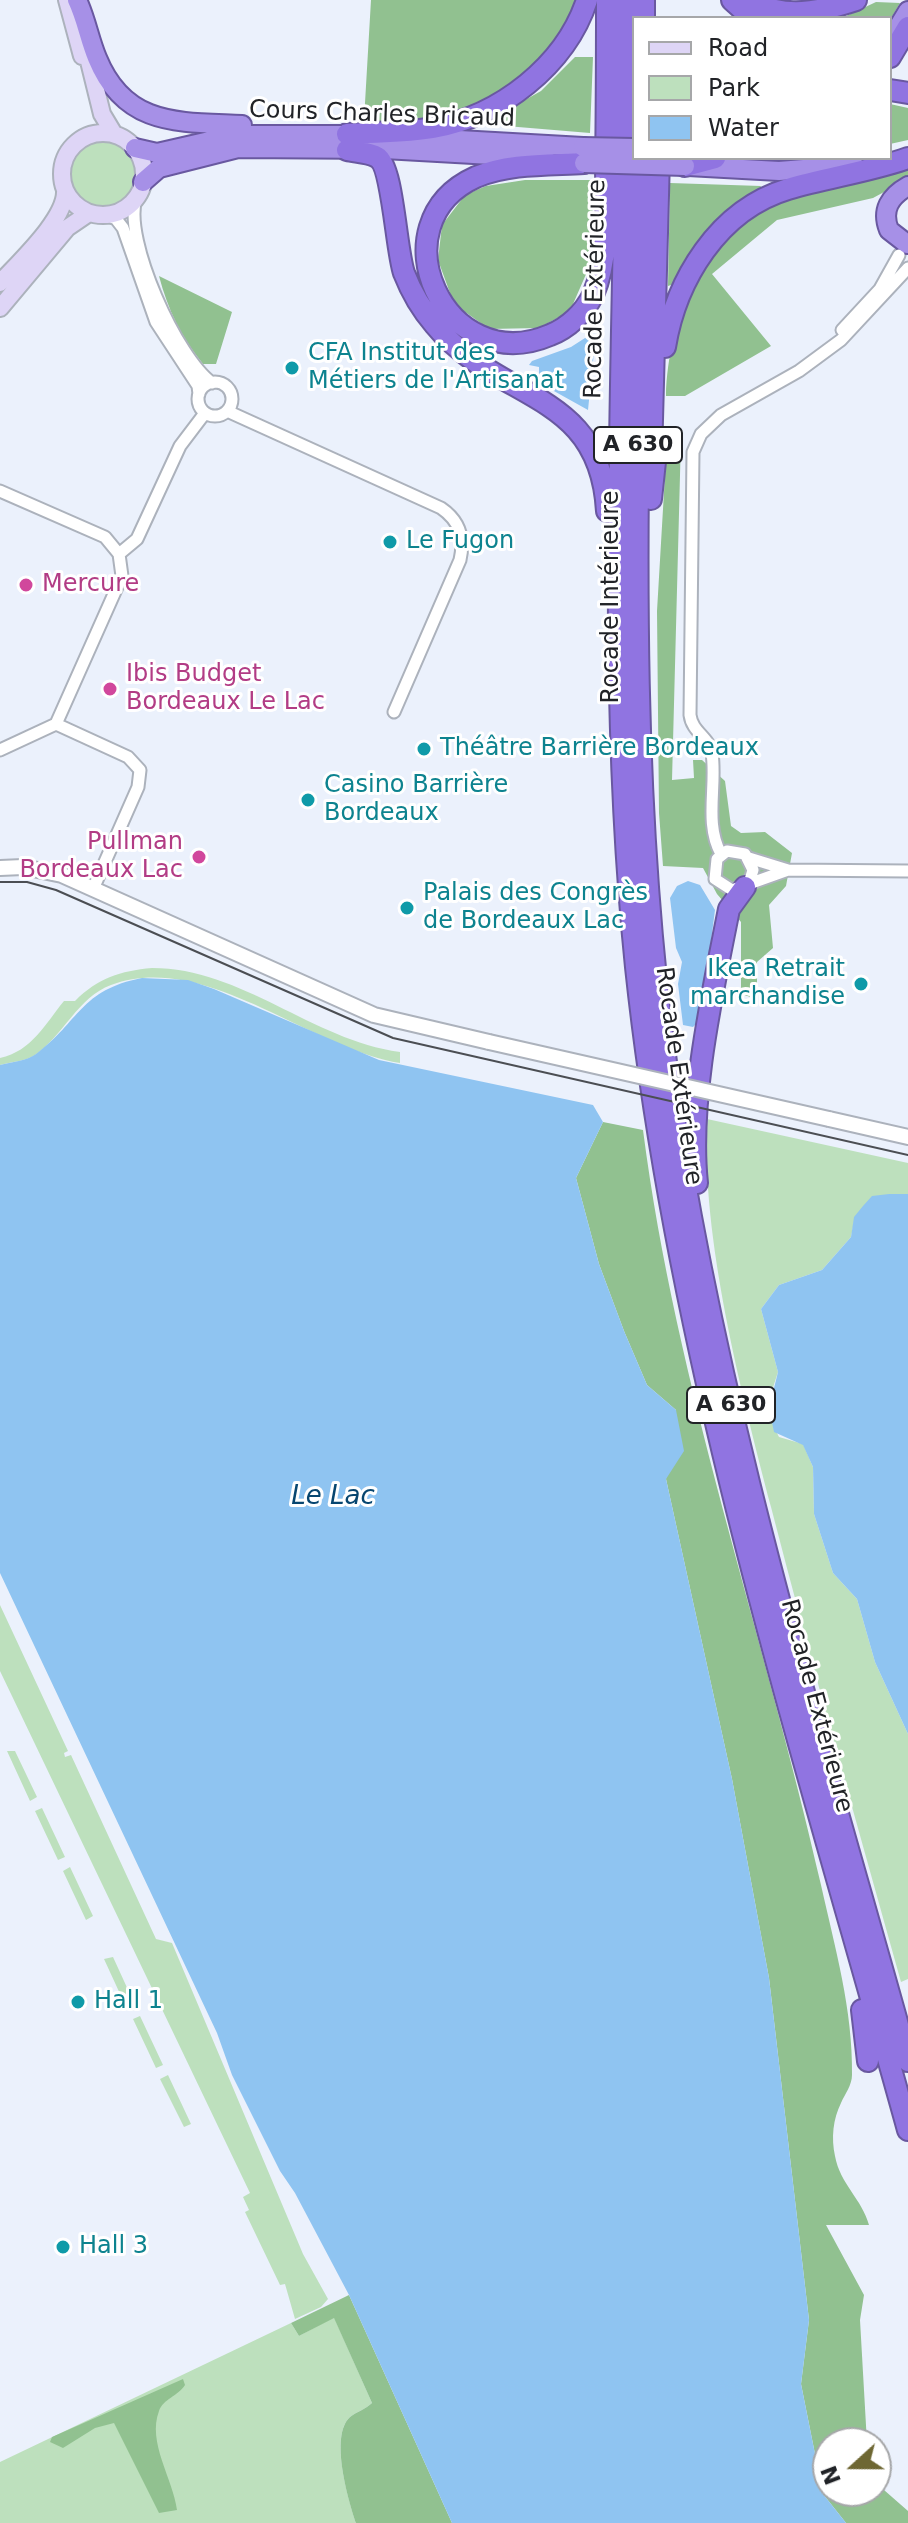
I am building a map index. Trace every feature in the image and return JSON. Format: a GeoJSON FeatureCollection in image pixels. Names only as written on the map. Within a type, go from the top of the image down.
{"type":"FeatureCollection","features":[{"type":"Feature","properties":{"kind":"highway"},"geometry":{"type":"LineString","coordinates":[[76,0],[104,74],[135,108],[153,118],[324,133]]}},
{"type":"Feature","properties":{"kind":"highway"},"geometry":{"type":"LineString","coordinates":[[347,142],[437,127],[494,106],[540,72],[574,30],[587,0]]}},
{"type":"Feature","properties":{"kind":"highway"},"geometry":{"type":"LineString","coordinates":[[607,0],[604,250],[591,298],[570,324],[541,339],[525,343],[491,340],[462,325],[440,301],[428,270],[428,237],[442,206],[464,183],[512,168],[584,155],[632,148]]}},
{"type":"Feature","properties":{"kind":"highway","name":"Rocade Extérieure"},"geometry":{"type":"LineString","coordinates":[[626,0],[618,552],[630,732],[637,968],[656,1116],[681,1265],[723,1453],[854,1947],[908,2130]]}},
{"type":"Feature","properties":{"kind":"highway"},"geometry":{"type":"LineString","coordinates":[[732,0],[750,16]]}},
{"type":"Feature","properties":{"kind":"highway"},"geometry":{"type":"LineString","coordinates":[[749,0],[775,11],[795,13],[832,8],[856,0]]}},
{"type":"Feature","properties":{"kind":"highway"},"geometry":{"type":"LineString","coordinates":[[892,38],[908,11]]}},
{"type":"Feature","properties":{"kind":"highway"},"geometry":{"type":"LineString","coordinates":[[892,54],[908,27]]}},
{"type":"Feature","properties":{"kind":"highway","name":"Cours Charles Bricaud"},"geometry":{"type":"LineString","coordinates":[[135,148],[149,154],[236,135],[324,133],[347,142]]}},
{"type":"Feature","properties":{"kind":"highway"},"geometry":{"type":"LineString","coordinates":[[347,142],[537,156],[584,155],[685,166],[779,171],[842,167],[873,160]]}},
{"type":"Feature","properties":{"kind":"highway"},"geometry":{"type":"LineString","coordinates":[[347,142],[382,161],[391,184],[395,234],[405,274],[435,325],[492,374],[571,420],[599,461],[606,492],[610,607],[630,732]]}},
{"type":"Feature","properties":{"kind":"highway","name":"Cours Charles Bricaud"},"geometry":{"type":"LineString","coordinates":[[139,191],[159,168],[238,148],[347,142]]}},
{"type":"Feature","properties":{"kind":"highway"},"geometry":{"type":"LineString","coordinates":[[630,732],[669,323],[681,289],[716,235],[739,215],[784,190],[908,156]]}},
{"type":"Feature","properties":{"kind":"highway","name":"Rocade Intérieure"},"geometry":{"type":"LineString","coordinates":[[643,160],[630,732],[667,1069],[692,1225],[732,1408],[908,2061]]}},
{"type":"Feature","properties":{"kind":"highway"},"geometry":{"type":"LineString","coordinates":[[651,499],[659,160]]}},
{"type":"Feature","properties":{"kind":"highway"},"geometry":{"type":"LineString","coordinates":[[685,166],[708,160]]}},
{"type":"Feature","properties":{"kind":"highway"},"geometry":{"type":"LineString","coordinates":[[905,248],[889,230],[886,212],[893,196],[908,186]]}},
{"type":"Feature","properties":{"kind":"highway"},"geometry":{"type":"LineString","coordinates":[[732,1408],[699,1197],[695,1135],[700,1081],[729,909],[747,885]]}},
{"type":"Feature","properties":{"kind":"highway"},"geometry":{"type":"LineString","coordinates":[[850,1854],[908,2009]]}},
{"type":"Feature","properties":{"kind":"highway"},"geometry":{"type":"LineString","coordinates":[[854,1947],[853,1968],[868,2061]]}},
{"type":"Feature","properties":{"kind":"main road"},"geometry":{"type":"LineString","coordinates":[[0,283],[56,218],[66,199],[62,178],[67,153],[86,136],[92,119],[90,94],[67,0]]}},
{"type":"Feature","properties":{"kind":"main road"},"geometry":{"type":"LineString","coordinates":[[0,308],[75,219],[123,210],[139,191],[141,158],[135,148],[114,134],[102,114],[76,0]]}},
{"type":"Feature","properties":{"kind":"main road"},"geometry":{"type":"LineString","coordinates":[[86,136],[114,134]]}},
{"type":"Feature","properties":{"kind":"main road"},"geometry":{"type":"LineString","coordinates":[[65,190],[71,200],[98,214]]}},
{"type":"Feature","properties":{"kind":"street"},"geometry":{"type":"LineString","coordinates":[[98,214],[116,219],[123,228],[156,322],[198,386],[199,405],[205,413],[214,416],[227,411],[232,401],[229,391],[221,384],[212,383],[173,337],[165,319],[132,225],[139,191]]}},
{"type":"Feature","properties":{"kind":"street"},"geometry":{"type":"LineString","coordinates":[[721,854],[713,834],[711,749],[693,727],[690,715],[693,452],[701,434],[721,415],[799,371],[856,326],[908,267],[905,248]]}},
{"type":"Feature","properties":{"kind":"street"},"geometry":{"type":"LineString","coordinates":[[826,349],[880,289],[905,248]]}},
{"type":"Feature","properties":{"kind":"street"},"geometry":{"type":"LineString","coordinates":[[199,394],[212,383]]}},
{"type":"Feature","properties":{"kind":"street"},"geometry":{"type":"LineString","coordinates":[[227,411],[441,508],[458,524],[463,542],[460,560],[394,712]]}},
{"type":"Feature","properties":{"kind":"street"},"geometry":{"type":"LineString","coordinates":[[119,554],[137,539],[180,446],[205,413]]}},
{"type":"Feature","properties":{"kind":"street"},"geometry":{"type":"LineString","coordinates":[[0,491],[105,537],[119,554],[122,576],[56,724],[0,750]]}},
{"type":"Feature","properties":{"kind":"street"},"geometry":{"type":"LineString","coordinates":[[56,724],[128,757],[140,770],[138,787],[93,889]]}},
{"type":"Feature","properties":{"kind":"street"},"geometry":{"type":"LineString","coordinates":[[788,870],[732,890],[715,879],[714,865],[721,854],[739,851],[749,858],[788,870],[908,871]]}},
{"type":"Feature","properties":{"kind":"street"},"geometry":{"type":"LineString","coordinates":[[747,885],[753,870],[749,858]]}},
{"type":"Feature","properties":{"kind":"street"},"geometry":{"type":"LineString","coordinates":[[0,868],[43,870],[93,889],[374,1015],[908,1137]]}},
{"type":"Feature","properties":{"kind":"green space"},"geometry":{"type":"Polygon","coordinates":[[[371,0],[576,0],[557,39],[543,57],[508,87],[489,100],[449,118],[406,124],[364,120],[371,0]]]}},
{"type":"Feature","properties":{"kind":"green space"},"geometry":{"type":"Polygon","coordinates":[[[876,2],[900,3],[892,17],[846,16],[876,2]]]}},
{"type":"Feature","properties":{"kind":"green space"},"geometry":{"type":"Polygon","coordinates":[[[575,57],[593,57],[590,133],[482,124],[541,91],[575,57]]]}},
{"type":"Feature","properties":{"kind":"green space"},"geometry":{"type":"Polygon","coordinates":[[[892,104],[908,108],[908,140],[892,144],[892,104]]]}},
{"type":"Feature","properties":{"kind":"green space"},"geometry":{"type":"Polygon","coordinates":[[[104,140],[128,150],[138,174],[128,198],[104,208],[80,198],[70,174],[80,150],[104,140]]]}},
{"type":"Feature","properties":{"kind":"green space"},"geometry":{"type":"Polygon","coordinates":[[[908,169],[908,179],[873,198],[777,220],[712,274],[771,346],[685,396],[666,396],[668,366],[683,308],[712,256],[731,233],[755,214],[782,200],[828,186],[908,169]]]}},
{"type":"Feature","properties":{"kind":"green space"},"geometry":{"type":"Polygon","coordinates":[[[525,180],[594,180],[590,265],[570,311],[539,328],[489,329],[454,304],[438,260],[442,225],[465,195],[486,186],[525,180]]]}},
{"type":"Feature","properties":{"kind":"green space"},"geometry":{"type":"Polygon","coordinates":[[[670,183],[761,186],[757,195],[677,283],[668,286],[670,183]]]}},
{"type":"Feature","properties":{"kind":"green space"},"geometry":{"type":"Polygon","coordinates":[[[159,276],[232,312],[216,364],[203,364],[188,344],[171,312],[159,276]]]}},
{"type":"Feature","properties":{"kind":"green space"},"geometry":{"type":"Polygon","coordinates":[[[681,437],[672,780],[694,778],[693,760],[702,760],[725,781],[731,826],[741,833],[765,832],[792,853],[786,886],[769,905],[773,948],[757,962],[757,999],[741,994],[741,922],[717,894],[703,868],[663,866],[659,813],[657,611],[666,458],[681,437]]]}},
{"type":"Feature","properties":{"kind":"green space"},"geometry":{"type":"Polygon","coordinates":[[[152,968],[185,971],[216,979],[337,1034],[400,1052],[400,1063],[330,1040],[219,990],[183,980],[146,978],[111,985],[99,991],[35,1055],[0,1065],[0,1058],[21,1049],[37,1036],[64,1001],[75,1001],[110,977],[152,968]]]}},
{"type":"Feature","properties":{"kind":"green space"},"geometry":{"type":"Polygon","coordinates":[[[707,1119],[908,1163],[908,1194],[889,1194],[855,1217],[851,1237],[822,1270],[779,1285],[761,1309],[778,1372],[769,1400],[773,1425],[779,1437],[803,1444],[813,1467],[814,1514],[833,1573],[857,1599],[875,1662],[908,1734],[908,1979],[901,1982],[802,1626],[736,1365],[710,1214],[707,1119]]]}},
{"type":"Feature","properties":{"kind":"green space"},"geometry":{"type":"Polygon","coordinates":[[[603,1122],[643,1130],[677,1321],[798,1791],[846,2003],[852,2079],[836,2116],[834,2149],[841,2175],[869,2225],[826,2225],[864,2295],[860,2320],[866,2427],[812,2427],[812,2439],[801,2384],[809,2320],[769,1978],[732,1779],[666,1479],[676,1410],[647,1385],[599,1264],[576,1178],[603,1122]]]}},
{"type":"Feature","properties":{"kind":"green space"},"geometry":{"type":"Polygon","coordinates":[[[0,1605],[68,1751],[64,1753],[65,1757],[71,1755],[156,1939],[172,1943],[303,2254],[328,2299],[321,2307],[295,2319],[285,2284],[280,2285],[245,2212],[249,2210],[243,2197],[250,2193],[0,1671],[0,1605]]]}},
{"type":"Feature","properties":{"kind":"green space"},"geometry":{"type":"Polygon","coordinates":[[[7,1751],[15,1751],[37,1797],[30,1801],[7,1751]]]}},
{"type":"Feature","properties":{"kind":"green space"},"geometry":{"type":"Polygon","coordinates":[[[42,1808],[65,1857],[58,1860],[35,1811],[42,1808]]]}},
{"type":"Feature","properties":{"kind":"green space"},"geometry":{"type":"Polygon","coordinates":[[[70,1867],[93,1916],[86,1920],[63,1871],[70,1867]]]}},
{"type":"Feature","properties":{"kind":"green space"},"geometry":{"type":"Polygon","coordinates":[[[113,1957],[135,2005],[127,2009],[104,1959],[113,1957]]]}},
{"type":"Feature","properties":{"kind":"green space"},"geometry":{"type":"Polygon","coordinates":[[[140,2016],[163,2065],[156,2068],[133,2019],[140,2016]]]}},
{"type":"Feature","properties":{"kind":"green space"},"geometry":{"type":"Polygon","coordinates":[[[168,2075],[191,2124],[184,2127],[160,2079],[168,2075]]]}},
{"type":"Feature","properties":{"kind":"green space"},"geometry":{"type":"Polygon","coordinates":[[[349,2295],[452,2523],[356,2523],[342,2469],[341,2439],[350,2417],[372,2403],[334,2318],[299,2336],[291,2323],[349,2295]]]}},
{"type":"Feature","properties":{"kind":"green space"},"geometry":{"type":"Polygon","coordinates":[[[334,2317],[372,2403],[350,2417],[341,2438],[342,2469],[356,2523],[0,2523],[0,2462],[291,2323],[299,2336],[334,2317]]]}},
{"type":"Feature","properties":{"kind":"green space"},"geometry":{"type":"Polygon","coordinates":[[[183,2379],[185,2385],[161,2407],[156,2423],[158,2448],[177,2510],[159,2513],[114,2423],[95,2428],[63,2448],[50,2442],[52,2437],[183,2379]]]}},
{"type":"Feature","properties":{"kind":"green space"},"geometry":{"type":"Polygon","coordinates":[[[892,2497],[908,2511],[908,2523],[846,2523],[833,2507],[892,2507],[892,2497]]]}},
{"type":"Feature","properties":{"kind":"water"},"geometry":{"type":"Polygon","coordinates":[[[585,338],[595,342],[588,410],[527,376],[539,373],[539,367],[529,365],[532,361],[571,347],[585,338]]]}},
{"type":"Feature","properties":{"kind":"water"},"geometry":{"type":"Polygon","coordinates":[[[688,881],[700,885],[715,910],[701,1019],[693,1027],[683,1025],[678,984],[682,962],[676,948],[670,898],[677,886],[688,881]]]}},
{"type":"Feature","properties":{"kind":"water","name":"Le Lac"},"geometry":{"type":"Polygon","coordinates":[[[142,978],[188,980],[379,1060],[593,1105],[603,1122],[576,1178],[599,1264],[647,1385],[676,1410],[684,1451],[666,1479],[732,1779],[769,1978],[809,2320],[801,2384],[812,2439],[812,2507],[833,2507],[846,2523],[452,2523],[349,2295],[295,2193],[280,2171],[232,2075],[217,2033],[0,1573],[0,1065],[32,1056],[51,1042],[82,1008],[105,990],[142,978]]]}},
{"type":"Feature","properties":{"kind":"water"},"geometry":{"type":"Polygon","coordinates":[[[908,1194],[908,1734],[875,1662],[857,1599],[833,1573],[814,1514],[813,1467],[803,1445],[774,1432],[769,1408],[778,1372],[761,1309],[779,1285],[822,1270],[851,1237],[854,1217],[863,1206],[872,1196],[908,1194]]]}},
{"type":"Feature","properties":{"kind":"tram line"},"geometry":{"type":"LineString","coordinates":[[0,882],[27,882],[56,890],[393,1038],[908,1155]]}},
{"type":"Feature","properties":{"kind":"place","name":"CFA Institut des Métiers de l'Artisanat"},"geometry":{"type":"Point","coordinates":[292,368]}},
{"type":"Feature","properties":{"kind":"place","name":"Le Fugon"},"geometry":{"type":"Point","coordinates":[390,542]}},
{"type":"Feature","properties":{"kind":"place","name":"Mercure"},"geometry":{"type":"Point","coordinates":[26,585]}},
{"type":"Feature","properties":{"kind":"place","name":"Ibis Budget Bordeaux Le Lac"},"geometry":{"type":"Point","coordinates":[110,689]}},
{"type":"Feature","properties":{"kind":"place","name":"Théâtre Barrière Bordeaux"},"geometry":{"type":"Point","coordinates":[424,749]}},
{"type":"Feature","properties":{"kind":"place","name":"Casino Barrière Bordeaux"},"geometry":{"type":"Point","coordinates":[308,800]}},
{"type":"Feature","properties":{"kind":"place","name":"Pullman Bordeaux Lac"},"geometry":{"type":"Point","coordinates":[199,857]}},
{"type":"Feature","properties":{"kind":"place","name":"Palais des Congrès de Bordeaux Lac"},"geometry":{"type":"Point","coordinates":[407,908]}},
{"type":"Feature","properties":{"kind":"place","name":"Ikea Retrait marchandise"},"geometry":{"type":"Point","coordinates":[861,984]}},
{"type":"Feature","properties":{"kind":"place","name":"Hall 1"},"geometry":{"type":"Point","coordinates":[78,2002]}},
{"type":"Feature","properties":{"kind":"place","name":"Hall 3"},"geometry":{"type":"Point","coordinates":[63,2247]}}]}
